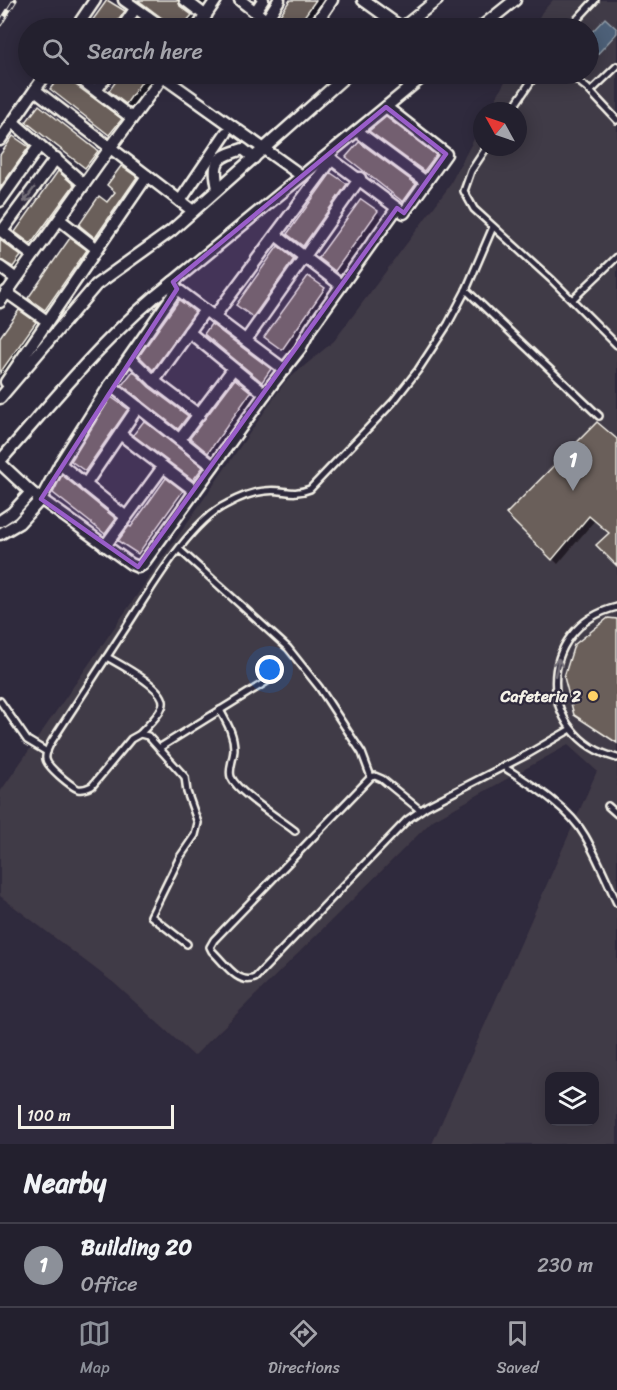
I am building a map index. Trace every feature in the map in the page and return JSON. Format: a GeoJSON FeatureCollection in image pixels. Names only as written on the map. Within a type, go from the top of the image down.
{"type":"FeatureCollection","features":[{"type":"Feature","properties":{"kind":"street"},"geometry":{"type":"LineString","coordinates":[[83,18],[95,0]]}},
{"type":"Feature","properties":{"kind":"street"},"geometry":{"type":"LineString","coordinates":[[124,0],[148,18]]}},
{"type":"Feature","properties":{"kind":"street"},"geometry":{"type":"LineString","coordinates":[[185,0],[206,15]]}},
{"type":"Feature","properties":{"kind":"street"},"geometry":{"type":"LineString","coordinates":[[204,18],[216,0]]}},
{"type":"Feature","properties":{"kind":"street"},"geometry":{"type":"LineString","coordinates":[[240,0],[262,18]]}},
{"type":"Feature","properties":{"kind":"street"},"geometry":{"type":"LineString","coordinates":[[255,12],[263,0]]}},
{"type":"Feature","properties":{"kind":"street"},"geometry":{"type":"LineString","coordinates":[[268,18],[279,0]]}},
{"type":"Feature","properties":{"kind":"street"},"geometry":{"type":"LineString","coordinates":[[320,18],[332,0]]}},
{"type":"Feature","properties":{"kind":"street"},"geometry":{"type":"LineString","coordinates":[[414,18],[437,0]]}},
{"type":"Feature","properties":{"kind":"street"},"geometry":{"type":"LineString","coordinates":[[492,18],[515,0]]}},
{"type":"Feature","properties":{"kind":"street"},"geometry":{"type":"LineString","coordinates":[[370,2],[390,18]]}},
{"type":"Feature","properties":{"kind":"street"},"geometry":{"type":"LineString","coordinates":[[129,18],[135,9]]}},
{"type":"Feature","properties":{"kind":"street"},"geometry":{"type":"LineString","coordinates":[[0,140],[39,84]]}},
{"type":"Feature","properties":{"kind":"street"},"geometry":{"type":"LineString","coordinates":[[93,84],[132,118]]}},
{"type":"Feature","properties":{"kind":"street"},"geometry":{"type":"LineString","coordinates":[[97,89],[101,84]]}},
{"type":"Feature","properties":{"kind":"street"},"geometry":{"type":"LineString","coordinates":[[47,321],[3,297],[157,84]]}},
{"type":"Feature","properties":{"kind":"street"},"geometry":{"type":"LineString","coordinates":[[176,84],[302,176]]}},
{"type":"Feature","properties":{"kind":"street"},"geometry":{"type":"LineString","coordinates":[[0,398],[96,285],[171,231],[335,84]]}},
{"type":"Feature","properties":{"kind":"street"},"geometry":{"type":"LineString","coordinates":[[214,317],[277,236],[330,158],[357,131],[414,84]]}},
{"type":"Feature","properties":{"kind":"street"},"geometry":{"type":"LineString","coordinates":[[35,90],[194,210]]}},
{"type":"Feature","properties":{"kind":"street"},"geometry":{"type":"LineString","coordinates":[[330,158],[405,213],[446,154],[386,107]]}},
{"type":"Feature","properties":{"kind":"street"},"geometry":{"type":"LineString","coordinates":[[13,122],[84,184]]}},
{"type":"Feature","properties":{"kind":"street"},"geometry":{"type":"LineString","coordinates":[[357,131],[426,182]]}},
{"type":"Feature","properties":{"kind":"street"},"geometry":{"type":"LineString","coordinates":[[180,201],[226,133]]}},
{"type":"Feature","properties":{"kind":"street"},"geometry":{"type":"LineString","coordinates":[[0,201],[39,146]]}},
{"type":"Feature","properties":{"kind":"street"},"geometry":{"type":"LineString","coordinates":[[218,188],[215,174],[216,162],[222,156],[243,149],[254,158]]}},
{"type":"Feature","properties":{"kind":"street"},"geometry":{"type":"LineString","coordinates":[[32,255],[1,231],[56,158]]}},
{"type":"Feature","properties":{"kind":"street"},"geometry":{"type":"LineString","coordinates":[[330,158],[302,176],[175,286],[143,306],[107,340],[0,462],[36,495],[105,546],[131,564],[138,567],[142,565],[265,394],[285,370],[341,285],[398,208]]}},
{"type":"Feature","properties":{"kind":"street"},"geometry":{"type":"LineString","coordinates":[[6,382],[147,176]]}},
{"type":"Feature","properties":{"kind":"street"},"geometry":{"type":"LineString","coordinates":[[246,340],[360,178]]}},
{"type":"Feature","properties":{"kind":"street"},"geometry":{"type":"LineString","coordinates":[[60,220],[97,249]]}},
{"type":"Feature","properties":{"kind":"street"},"geometry":{"type":"LineString","coordinates":[[277,236],[341,285]]}},
{"type":"Feature","properties":{"kind":"street"},"geometry":{"type":"LineString","coordinates":[[0,267],[15,278]]}},
{"type":"Feature","properties":{"kind":"street"},"geometry":{"type":"LineString","coordinates":[[175,286],[285,370]]}},
{"type":"Feature","properties":{"kind":"street"},"geometry":{"type":"LineString","coordinates":[[0,534],[19,523],[130,358],[175,286]]}},
{"type":"Feature","properties":{"kind":"street"},"geometry":{"type":"LineString","coordinates":[[154,381],[205,310]]}},
{"type":"Feature","properties":{"kind":"street"},"geometry":{"type":"LineString","coordinates":[[189,332],[265,394]]}},
{"type":"Feature","properties":{"kind":"street"},"geometry":{"type":"LineString","coordinates":[[130,358],[154,381],[199,415]]}},
{"type":"Feature","properties":{"kind":"street"},"geometry":{"type":"LineString","coordinates":[[180,439],[233,369]]}},
{"type":"Feature","properties":{"kind":"street"},"geometry":{"type":"LineString","coordinates":[[110,385],[213,466]]}},
{"type":"Feature","properties":{"kind":"street"},"geometry":{"type":"LineString","coordinates":[[85,485],[138,407]]}},
{"type":"Feature","properties":{"kind":"street"},"geometry":{"type":"LineString","coordinates":[[120,434],[195,491]]}},
{"type":"Feature","properties":{"kind":"street"},"geometry":{"type":"LineString","coordinates":[[60,464],[126,517]]}},
{"type":"Feature","properties":{"kind":"street"},"geometry":{"type":"LineString","coordinates":[[105,546],[163,467]]}},
{"type":"Feature","properties":{"kind":"street"},"geometry":{"type":"LineString","coordinates":[[0,521],[36,495]]}},
{"type":"Feature","properties":{"kind":"lane"},"geometry":{"type":"LineString","coordinates":[[578,18],[595,0]]}},
{"type":"Feature","properties":{"kind":"lane"},"geometry":{"type":"LineString","coordinates":[[599,83],[617,66]]}},
{"type":"Feature","properties":{"kind":"lane"},"geometry":{"type":"LineString","coordinates":[[517,102],[529,84]]}},
{"type":"Feature","properties":{"kind":"lane"},"geometry":{"type":"LineString","coordinates":[[582,84],[617,120]]}},
{"type":"Feature","properties":{"kind":"lane"},"geometry":{"type":"LineString","coordinates":[[591,91],[598,84]]}},
{"type":"Feature","properties":{"kind":"lane"},"geometry":{"type":"LineString","coordinates":[[481,156],[471,171],[464,191],[474,209],[617,345]]}},
{"type":"Feature","properties":{"kind":"lane"},"geometry":{"type":"LineString","coordinates":[[107,657],[148,683],[162,696],[164,701],[141,734],[131,739],[92,786],[87,789],[78,789],[46,760],[52,741],[107,657],[198,525],[226,504],[265,490],[293,494],[301,492],[310,489],[318,481],[393,402],[418,370],[448,324],[466,290],[493,227]]}},
{"type":"Feature","properties":{"kind":"lane"},"geometry":{"type":"LineString","coordinates":[[572,300],[617,257]]}},
{"type":"Feature","properties":{"kind":"lane"},"geometry":{"type":"LineString","coordinates":[[466,290],[598,416]]}},
{"type":"Feature","properties":{"kind":"lane"},"geometry":{"type":"LineString","coordinates":[[180,550],[288,648],[320,687],[362,753],[371,777]]}},
{"type":"Feature","properties":{"kind":"lane"},"geometry":{"type":"LineString","coordinates":[[617,608],[598,614],[579,627],[565,644],[555,677],[560,710],[571,729],[578,738],[596,751],[617,758]]}},
{"type":"Feature","properties":{"kind":"lane"},"geometry":{"type":"LineString","coordinates":[[159,748],[276,675]]}},
{"type":"Feature","properties":{"kind":"lane"},"geometry":{"type":"LineString","coordinates":[[0,701],[27,740],[47,752]]}},
{"type":"Feature","properties":{"kind":"lane"},"geometry":{"type":"LineString","coordinates":[[220,710],[232,733],[234,749],[231,776],[257,802],[295,831]]}},
{"type":"Feature","properties":{"kind":"lane"},"geometry":{"type":"LineString","coordinates":[[420,810],[382,779],[371,777],[210,946],[212,951],[237,976],[246,981],[261,974],[385,843],[420,810],[504,767],[571,729]]}},
{"type":"Feature","properties":{"kind":"lane"},"geometry":{"type":"LineString","coordinates":[[141,734],[148,736],[185,777],[187,792],[198,822],[198,828],[180,857],[151,916],[187,944]]}},
{"type":"Feature","properties":{"kind":"lane"},"geometry":{"type":"LineString","coordinates":[[504,767],[538,790],[568,815],[584,834],[617,903]]}},
{"type":"Feature","properties":{"kind":"lane"},"geometry":{"type":"LineString","coordinates":[[608,806],[617,814]]}},
{"type":"Feature","properties":{"kind":"highlighted area"},"geometry":{"type":"Polygon","coordinates":[[[386,107],[446,154],[404,213],[397,208],[138,567],[41,499],[177,289],[173,282],[386,107]]]}},
{"type":"Feature","properties":{"kind":"shaded area"},"geometry":{"type":"Polygon","coordinates":[[[553,0],[617,0],[617,1144],[432,1144],[597,771],[568,745],[433,820],[194,1056],[114,983],[0,896],[0,792],[285,382],[334,341],[448,188],[473,141],[473,156],[527,156],[527,102],[494,102],[504,84],[599,84],[599,18],[539,18],[553,0]]]}},
{"type":"Feature","properties":{"kind":"water"},"geometry":{"type":"Polygon","coordinates":[[[605,18],[617,29],[617,33],[599,52],[599,24],[605,18]]]}},
{"type":"Feature","properties":{"kind":"building"},"geometry":{"type":"Polygon","coordinates":[[[107,0],[125,11],[120,18],[94,18],[107,0]]]}},
{"type":"Feature","properties":{"kind":"building"},"geometry":{"type":"Polygon","coordinates":[[[138,0],[178,0],[180,6],[192,15],[189,18],[162,18],[138,0]]]}},
{"type":"Feature","properties":{"kind":"building"},"geometry":{"type":"Polygon","coordinates":[[[290,0],[316,0],[303,18],[278,18],[290,0]]]}},
{"type":"Feature","properties":{"kind":"building"},"geometry":{"type":"Polygon","coordinates":[[[54,84],[74,84],[122,119],[109,135],[50,89],[54,84]]]}},
{"type":"Feature","properties":{"kind":"building"},"geometry":{"type":"Polygon","coordinates":[[[114,84],[140,84],[126,104],[109,91],[114,84]]]}},
{"type":"Feature","properties":{"kind":"building"},"geometry":{"type":"Polygon","coordinates":[[[39,105],[98,151],[85,168],[26,122],[39,105]]]}},
{"type":"Feature","properties":{"kind":"building"},"geometry":{"type":"Polygon","coordinates":[[[386,117],[436,155],[424,171],[369,131],[386,117]]]}},
{"type":"Feature","properties":{"kind":"building"},"geometry":{"type":"Polygon","coordinates":[[[13,136],[29,147],[0,188],[0,155],[13,136]]]}},
{"type":"Feature","properties":{"kind":"building"},"geometry":{"type":"Polygon","coordinates":[[[359,142],[416,184],[403,202],[346,157],[359,142]]]}},
{"type":"Feature","properties":{"kind":"building"},"geometry":{"type":"Polygon","coordinates":[[[121,166],[137,177],[95,238],[79,225],[99,196],[107,202],[115,192],[107,185],[121,166]]]}},
{"type":"Feature","properties":{"kind":"building"},"geometry":{"type":"Polygon","coordinates":[[[58,171],[74,185],[31,244],[15,232],[58,171]]]}},
{"type":"Feature","properties":{"kind":"building"},"geometry":{"type":"Polygon","coordinates":[[[331,173],[347,184],[303,246],[287,234],[331,173]]]}},
{"type":"Feature","properties":{"kind":"building"},"geometry":{"type":"Polygon","coordinates":[[[361,199],[378,211],[335,271],[318,258],[361,199]]]}},
{"type":"Feature","properties":{"kind":"building"},"geometry":{"type":"Polygon","coordinates":[[[70,238],[87,250],[45,310],[28,298],[70,238]]]}},
{"type":"Feature","properties":{"kind":"building"},"geometry":{"type":"Polygon","coordinates":[[[0,240],[21,256],[13,267],[0,260],[0,240]]]}},
{"type":"Feature","properties":{"kind":"building"},"geometry":{"type":"Polygon","coordinates":[[[278,246],[294,259],[253,317],[236,305],[278,246]]]}},
{"type":"Feature","properties":{"kind":"building"},"geometry":{"type":"Polygon","coordinates":[[[308,276],[325,288],[282,350],[264,337],[308,276]]]}},
{"type":"Feature","properties":{"kind":"building"},"geometry":{"type":"Polygon","coordinates":[[[179,300],[195,312],[153,370],[139,356],[179,300]]]}},
{"type":"Feature","properties":{"kind":"building"},"geometry":{"type":"Polygon","coordinates":[[[19,310],[36,322],[0,373],[0,337],[19,310]]]}},
{"type":"Feature","properties":{"kind":"building"},"geometry":{"type":"Polygon","coordinates":[[[211,324],[271,369],[262,382],[204,334],[211,324]]]}},
{"type":"Feature","properties":{"kind":"building"},"geometry":{"type":"Polygon","coordinates":[[[133,371],[149,387],[188,416],[178,429],[122,385],[133,371]]]}},
{"type":"Feature","properties":{"kind":"building"},"geometry":{"type":"Polygon","coordinates":[[[235,379],[251,392],[208,453],[190,438],[235,379]]]}},
{"type":"Feature","properties":{"kind":"building"},"geometry":{"type":"Polygon","coordinates":[[[111,397],[128,409],[85,471],[71,461],[111,397]]]}},
{"type":"Feature","properties":{"kind":"building"},"geometry":{"type":"Polygon","coordinates":[[[144,421],[203,467],[193,480],[133,435],[144,421]]]}},
{"type":"Feature","properties":{"kind":"building"},"geometry":{"type":"Polygon","coordinates":[[[597,422],[617,439],[617,566],[596,545],[609,533],[589,516],[552,560],[506,514],[597,422]]]}},
{"type":"Feature","properties":{"kind":"building"},"geometry":{"type":"Polygon","coordinates":[[[62,475],[116,519],[105,534],[53,493],[62,475]]]}},
{"type":"Feature","properties":{"kind":"building"},"geometry":{"type":"Polygon","coordinates":[[[166,478],[183,491],[138,554],[118,541],[129,526],[131,527],[166,478]]]}},
{"type":"Feature","properties":{"kind":"building","name":"Cafeteria 2"},"geometry":{"type":"Polygon","coordinates":[[[608,618],[617,619],[617,743],[574,715],[564,677],[574,645],[608,618]]]}},
{"type":"Feature","properties":{"kind":"railway"},"geometry":{"type":"LineString","coordinates":[[0,24],[15,0]]}},
{"type":"Feature","properties":{"kind":"place","name":"Building 20"},"geometry":{"type":"Point","coordinates":[573,491]}},
{"type":"Feature","properties":{"kind":"place","name":"Cafeteria 2"},"geometry":{"type":"Point","coordinates":[593,696]}}]}
